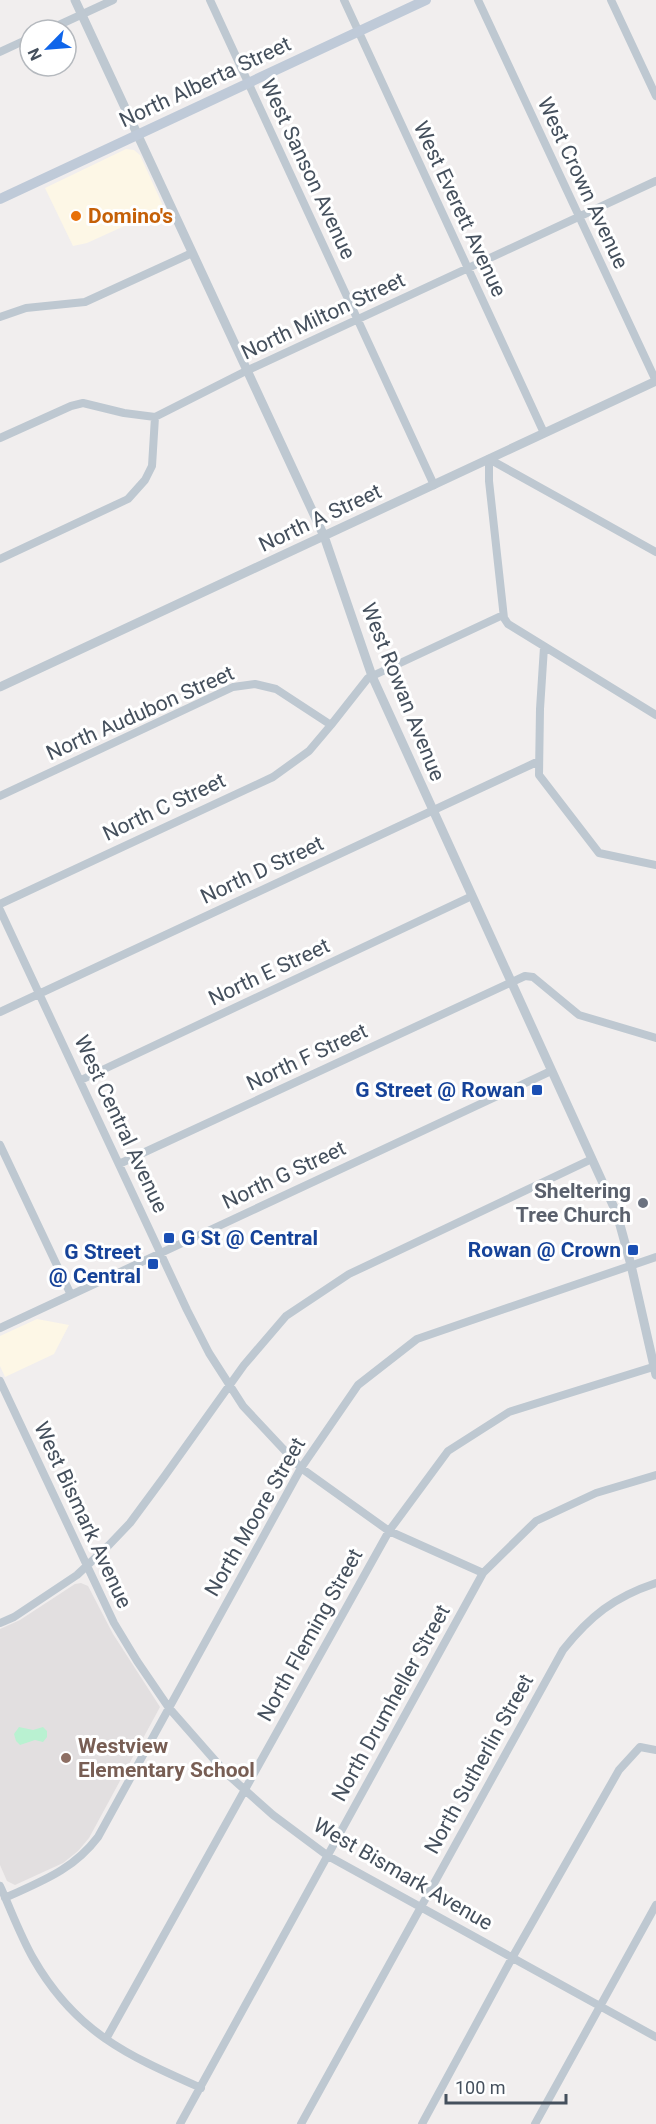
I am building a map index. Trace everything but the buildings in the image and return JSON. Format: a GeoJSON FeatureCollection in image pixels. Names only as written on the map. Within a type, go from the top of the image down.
{"type":"FeatureCollection","features":[{"type":"Feature","properties":{"kind":"main road","name":"North Alberta Street"},"geometry":{"type":"LineString","coordinates":[[0,199],[426,0]]}},
{"type":"Feature","properties":{"kind":"street","name":"West Rowan Avenue"},"geometry":{"type":"LineString","coordinates":[[75,0],[324,536],[372,676],[617,1214],[655,1369]]}},
{"type":"Feature","properties":{"kind":"street"},"geometry":{"type":"LineString","coordinates":[[75,18],[113,0]]}},
{"type":"Feature","properties":{"kind":"street","name":"West Sanson Avenue"},"geometry":{"type":"LineString","coordinates":[[210,0],[434,485]]}},
{"type":"Feature","properties":{"kind":"street","name":"West Everett Avenue"},"geometry":{"type":"LineString","coordinates":[[344,0],[544,433]]}},
{"type":"Feature","properties":{"kind":"street","name":"West Crown Avenue"},"geometry":{"type":"LineString","coordinates":[[478,0],[656,381]]}},
{"type":"Feature","properties":{"kind":"street"},"geometry":{"type":"LineString","coordinates":[[611,0],[656,96]]}},
{"type":"Feature","properties":{"kind":"street"},"geometry":{"type":"LineString","coordinates":[[0,52],[18,44]]}},
{"type":"Feature","properties":{"kind":"street","name":"North Milton Street"},"geometry":{"type":"LineString","coordinates":[[154,417],[246,371],[656,181]]}},
{"type":"Feature","properties":{"kind":"street"},"geometry":{"type":"LineString","coordinates":[[0,317],[26,308],[85,302],[192,253]]}},
{"type":"Feature","properties":{"kind":"street","name":"North A Street"},"geometry":{"type":"LineString","coordinates":[[0,687],[656,381]]}},
{"type":"Feature","properties":{"kind":"street"},"geometry":{"type":"LineString","coordinates":[[0,438],[71,406],[83,403],[124,413],[154,417],[152,466],[145,480],[128,499],[0,559]]}},
{"type":"Feature","properties":{"kind":"street"},"geometry":{"type":"LineString","coordinates":[[656,552],[489,459],[489,481],[504,617],[508,624],[656,715]]}},
{"type":"Feature","properties":{"kind":"street"},"geometry":{"type":"LineString","coordinates":[[331,725],[366,680],[372,676],[504,617]]}},
{"type":"Feature","properties":{"kind":"street"},"geometry":{"type":"LineString","coordinates":[[544,647],[540,709],[540,778],[599,853],[656,864]]}},
{"type":"Feature","properties":{"kind":"street","name":"North Audubon Street"},"geometry":{"type":"LineString","coordinates":[[0,796],[233,687],[255,684],[276,689],[331,725]]}},
{"type":"Feature","properties":{"kind":"street","name":"North C Street"},"geometry":{"type":"LineString","coordinates":[[0,904],[273,777],[309,751],[331,725]]}},
{"type":"Feature","properties":{"kind":"street","name":"North D Street"},"geometry":{"type":"LineString","coordinates":[[0,1012],[539,761]]}},
{"type":"Feature","properties":{"kind":"street","name":"North E Street"},"geometry":{"type":"LineString","coordinates":[[81,1080],[472,896]]}},
{"type":"Feature","properties":{"kind":"street","name":"West Central Avenue"},"geometry":{"type":"LineString","coordinates":[[0,910],[202,1340],[243,1406],[301,1468],[389,1531],[483,1573]]}},
{"type":"Feature","properties":{"kind":"street","name":"North F Street"},"geometry":{"type":"LineString","coordinates":[[119,1164],[525,976],[533,976],[579,1014],[656,1038]]}},
{"type":"Feature","properties":{"kind":"street","name":"North G Street"},"geometry":{"type":"LineString","coordinates":[[0,1328],[551,1071]]}},
{"type":"Feature","properties":{"kind":"street"},"geometry":{"type":"LineString","coordinates":[[0,1145],[71,1295]]}},
{"type":"Feature","properties":{"kind":"street"},"geometry":{"type":"LineString","coordinates":[[0,1623],[14,1617],[77,1575],[130,1523],[244,1365],[286,1316],[349,1274],[592,1159]]}},
{"type":"Feature","properties":{"kind":"street","name":"North Moore Street"},"geometry":{"type":"LineString","coordinates":[[6,1898],[58,1873],[86,1852],[98,1837],[301,1468],[358,1385],[417,1339],[656,1257]]}},
{"type":"Feature","properties":{"kind":"street","name":"North Fleming Street"},"geometry":{"type":"LineString","coordinates":[[106,2039],[389,1531],[448,1451],[509,1412],[655,1369]]}},
{"type":"Feature","properties":{"kind":"street","name":"West Bismark Avenue"},"geometry":{"type":"LineString","coordinates":[[0,1381],[114,1623],[169,1708],[220,1766],[280,1821],[328,1856],[656,2037]]}},
{"type":"Feature","properties":{"kind":"street","name":"North Drumheller Street"},"geometry":{"type":"LineString","coordinates":[[180,2124],[483,1573],[536,1521],[596,1493],[656,1475]]}},
{"type":"Feature","properties":{"kind":"street","name":"North Sutherlin Street"},"geometry":{"type":"LineString","coordinates":[[301,2124],[562,1650],[584,1624],[598,1612],[636,1590],[656,1583]]}},
{"type":"Feature","properties":{"kind":"street"},"geometry":{"type":"LineString","coordinates":[[422,2124],[512,1958],[619,1770],[640,1747],[656,1750]]}},
{"type":"Feature","properties":{"kind":"street"},"geometry":{"type":"LineString","coordinates":[[0,1886],[32,1956],[48,1982],[82,2020],[132,2057],[201,2088]]}},
{"type":"Feature","properties":{"kind":"street"},"geometry":{"type":"LineString","coordinates":[[535,2124],[656,1905]]}},
{"type":"Feature","properties":{"kind":"shaded area"},"geometry":{"type":"Polygon","coordinates":[[[126,149],[134,150],[140,155],[164,208],[87,243],[73,246],[45,188],[126,149]]]}},
{"type":"Feature","properties":{"kind":"shaded area"},"geometry":{"type":"Polygon","coordinates":[[[37,1319],[69,1325],[54,1354],[5,1377],[0,1366],[0,1336],[37,1319]]]}},
{"type":"Feature","properties":{"kind":"shaded area","name":"Westview Elementary School"},"geometry":{"type":"Polygon","coordinates":[[[81,1583],[88,1586],[113,1634],[160,1707],[89,1838],[63,1863],[15,1885],[7,1881],[0,1865],[0,1629],[20,1620],[75,1584],[81,1583]]]}},
{"type":"Feature","properties":{"kind":"green space"},"geometry":{"type":"Polygon","coordinates":[[[19,1727],[33,1730],[43,1727],[47,1731],[47,1737],[43,1742],[35,1740],[20,1745],[14,1734],[19,1727]]]}},
{"type":"Feature","properties":{"kind":"place","name":"Domino's"},"geometry":{"type":"Point","coordinates":[76,216]}},
{"type":"Feature","properties":{"kind":"place","name":"G Street @ Rowan"},"geometry":{"type":"Point","coordinates":[537,1090]}},
{"type":"Feature","properties":{"kind":"place","name":"Sheltering Tree Church"},"geometry":{"type":"Point","coordinates":[643,1203]}},
{"type":"Feature","properties":{"kind":"place","name":"G St @ Central"},"geometry":{"type":"Point","coordinates":[169,1238]}},
{"type":"Feature","properties":{"kind":"place","name":"Rowan @ Crown"},"geometry":{"type":"Point","coordinates":[633,1250]}},
{"type":"Feature","properties":{"kind":"place","name":"G Street @ Central"},"geometry":{"type":"Point","coordinates":[153,1264]}},
{"type":"Feature","properties":{"kind":"place","name":"Westview Elementary School"},"geometry":{"type":"Point","coordinates":[66,1758]}}]}
